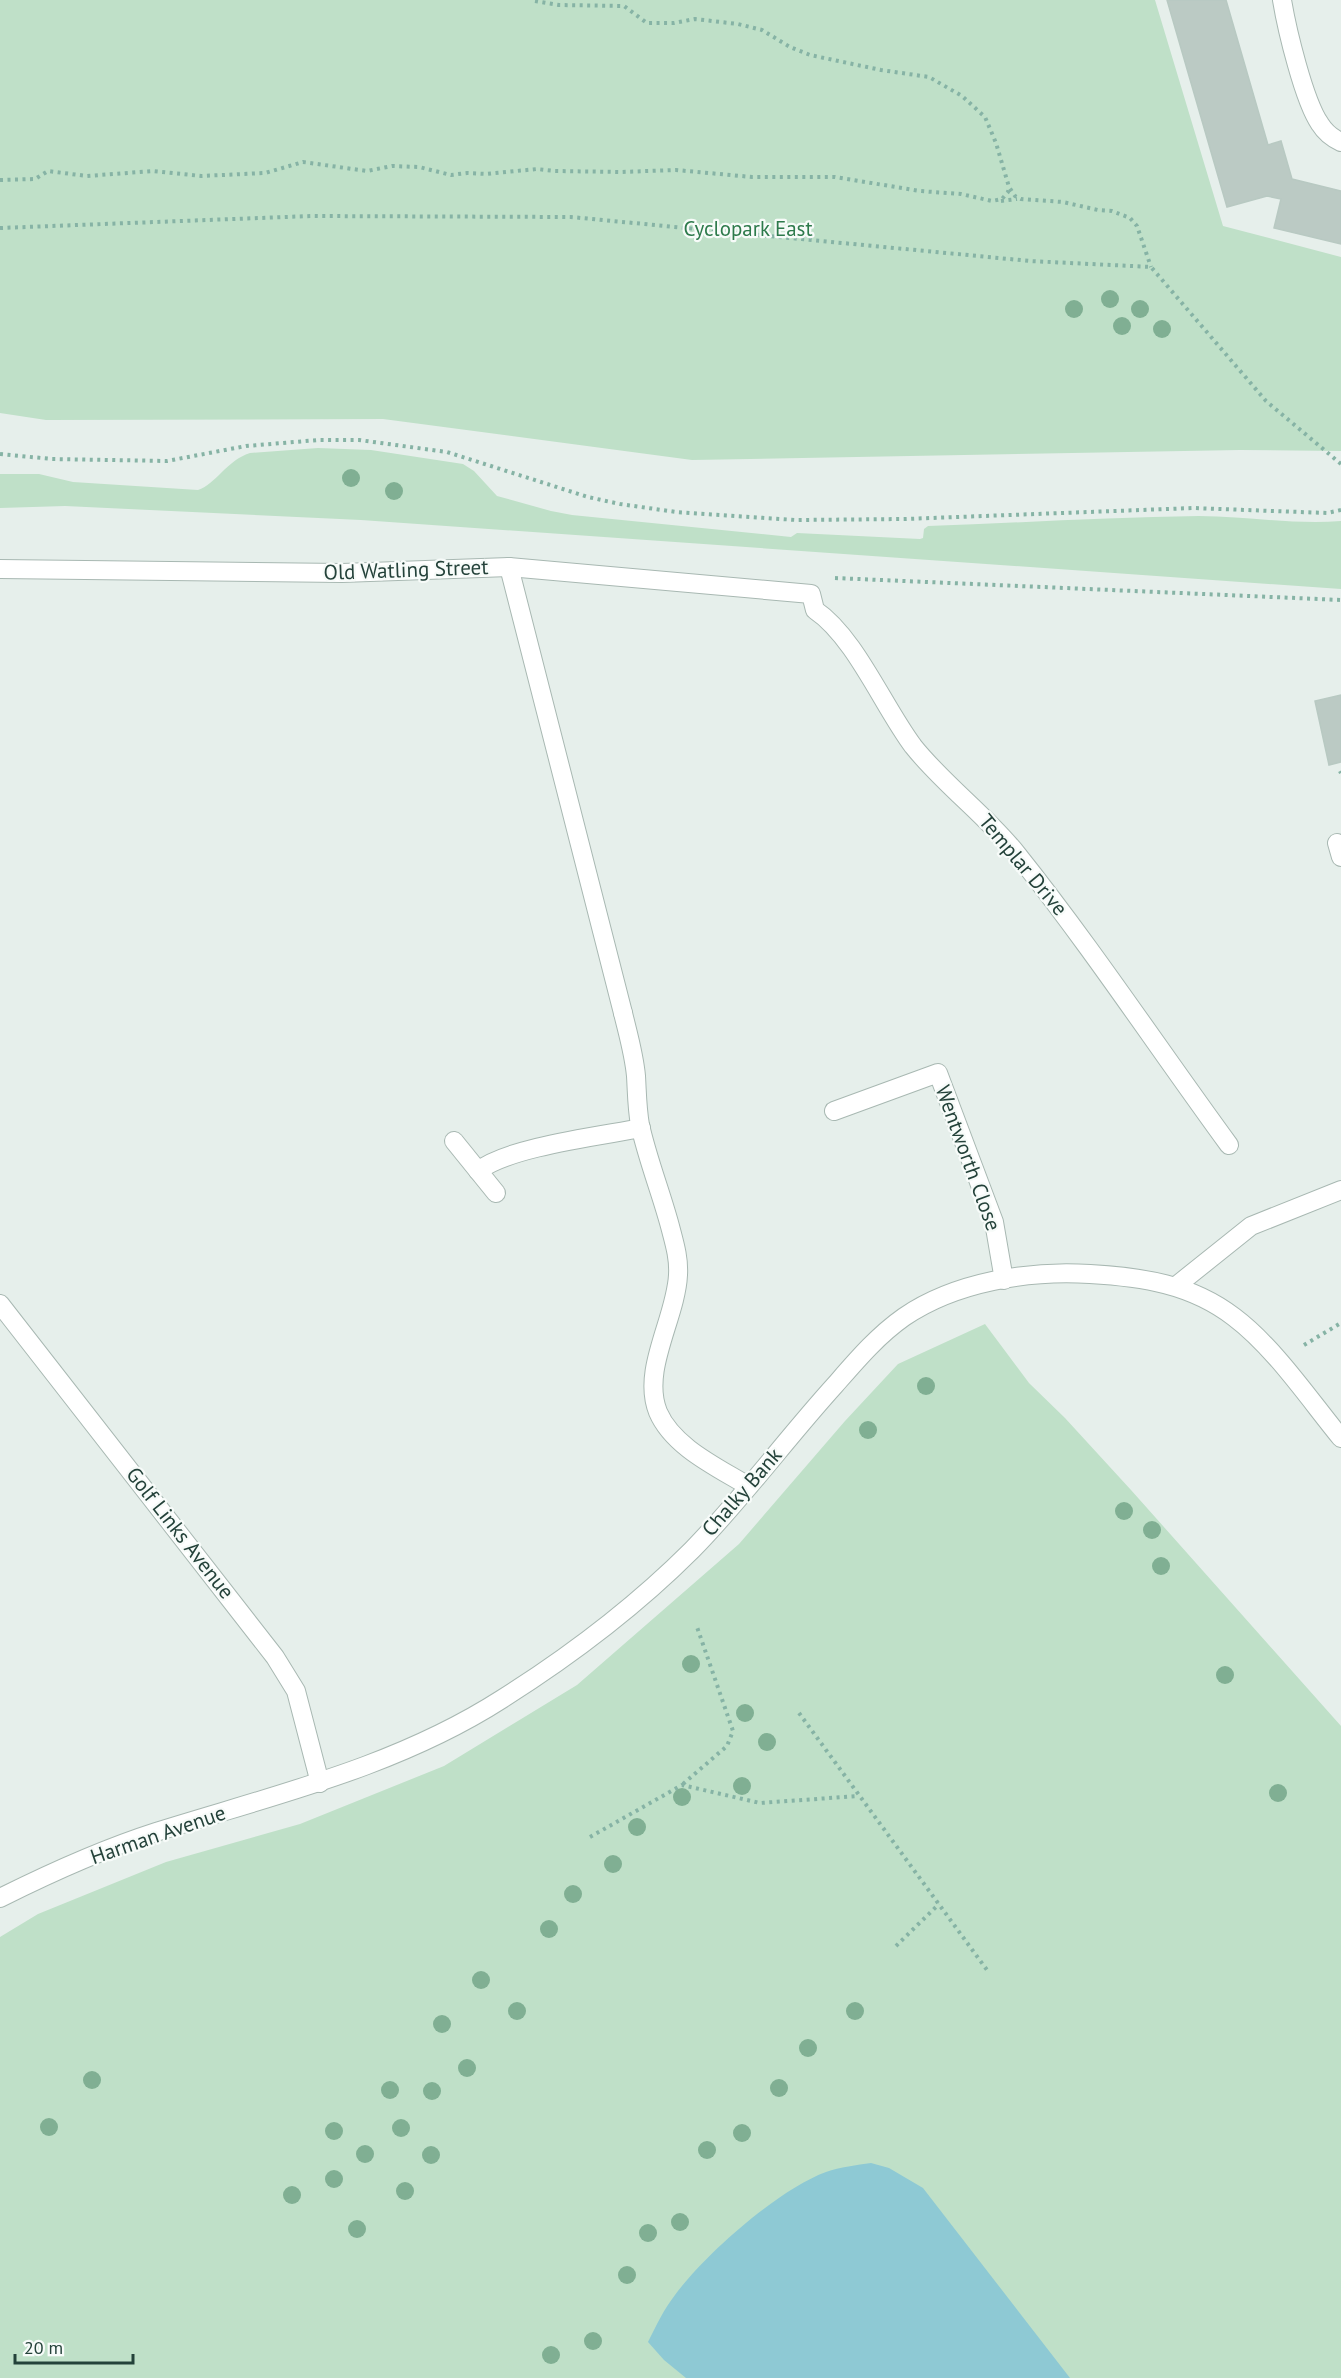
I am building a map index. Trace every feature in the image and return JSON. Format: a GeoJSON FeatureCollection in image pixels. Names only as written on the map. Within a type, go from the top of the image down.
{"type":"FeatureCollection","features":[{"type":"Feature","properties":{"kind":"street"},"geometry":{"type":"LineString","coordinates":[[1282,0],[1316,118],[1326,132],[1341,142]]}},
{"type":"Feature","properties":{"kind":"street"},"geometry":{"type":"LineString","coordinates":[[509,567],[634,1058],[636,1106],[666,1211],[678,1265],[674,1300],[654,1379],[653,1393],[656,1405],[665,1426],[675,1437],[748,1486]]}},
{"type":"Feature","properties":{"kind":"street","name":"Old Watling Street"},"geometry":{"type":"LineString","coordinates":[[0,569],[342,573],[509,567],[811,594]]}},
{"type":"Feature","properties":{"kind":"street","name":"Templar Drive"},"geometry":{"type":"LineString","coordinates":[[811,594],[815,610],[830,622],[844,639],[912,744],[930,765],[1000,834],[1056,902],[1229,1145]]}},
{"type":"Feature","properties":{"kind":"street","name":"Wentworth Close"},"geometry":{"type":"LineString","coordinates":[[834,1111],[938,1073],[994,1222],[1004,1280]]}},
{"type":"Feature","properties":{"kind":"street"},"geometry":{"type":"LineString","coordinates":[[478,1171],[500,1158],[517,1153],[641,1128]]}},
{"type":"Feature","properties":{"kind":"street"},"geometry":{"type":"LineString","coordinates":[[454,1141],[496,1193]]}},
{"type":"Feature","properties":{"kind":"street"},"geometry":{"type":"LineString","coordinates":[[1176,1286],[1251,1226],[1341,1190]]}},
{"type":"Feature","properties":{"kind":"street","name":"Chalky Bank"},"geometry":{"type":"LineString","coordinates":[[320,1783],[397,1753],[452,1728],[535,1677],[595,1634],[647,1592],[693,1548],[847,1371],[893,1326],[933,1300],[958,1291],[1029,1276],[1079,1274],[1138,1277],[1176,1286],[1211,1302],[1237,1318],[1278,1361],[1341,1438]]}},
{"type":"Feature","properties":{"kind":"street","name":"Golf Links Avenue"},"geometry":{"type":"LineString","coordinates":[[0,1304],[275,1658],[296,1691],[320,1783]]}},
{"type":"Feature","properties":{"kind":"street","name":"Harman Avenue"},"geometry":{"type":"LineString","coordinates":[[0,1898],[62,1869],[154,1833],[320,1783]]}},
{"type":"Feature","properties":{"kind":"path"},"geometry":{"type":"LineString","coordinates":[[535,1],[560,5],[624,6],[647,23],[674,23],[695,19],[738,24],[762,30],[790,47],[810,55],[881,70],[929,76],[962,96],[985,117],[996,143],[1009,187],[1015,196],[1021,199]]}},
{"type":"Feature","properties":{"kind":"path"},"geometry":{"type":"LineString","coordinates":[[0,180],[35,179],[48,171],[87,176],[153,171],[201,176],[265,173],[303,162],[367,171],[392,166],[419,167],[451,175],[537,169],[621,172],[676,170],[752,177],[835,177],[996,201],[1021,199],[1063,202],[1115,212],[1132,219],[1138,229],[1151,267],[1266,401],[1341,464]]}},
{"type":"Feature","properties":{"kind":"path"},"geometry":{"type":"LineString","coordinates":[[996,201],[1007,194],[1009,187]]}},
{"type":"Feature","properties":{"kind":"path"},"geometry":{"type":"LineString","coordinates":[[0,228],[311,216],[571,217],[1030,261],[1151,267]]}},
{"type":"Feature","properties":{"kind":"path"},"geometry":{"type":"LineString","coordinates":[[0,454],[52,459],[167,461],[246,446],[318,440],[359,441],[447,452],[588,497],[620,504],[676,512],[796,520],[905,519],[1145,508],[1327,513],[1341,510]]}},
{"type":"Feature","properties":{"kind":"path"},"geometry":{"type":"LineString","coordinates":[[811,594],[810,577],[1341,600]]}},
{"type":"Feature","properties":{"kind":"path"},"geometry":{"type":"LineString","coordinates":[[1278,1361],[1341,1323]]}},
{"type":"Feature","properties":{"kind":"path"},"geometry":{"type":"LineString","coordinates":[[590,1837],[682,1785],[727,1746],[733,1731],[697,1627]]}},
{"type":"Feature","properties":{"kind":"path"},"geometry":{"type":"LineString","coordinates":[[799,1713],[987,1970]]}},
{"type":"Feature","properties":{"kind":"path"},"geometry":{"type":"LineString","coordinates":[[682,1785],[760,1803],[859,1796]]}},
{"type":"Feature","properties":{"kind":"path"},"geometry":{"type":"LineString","coordinates":[[896,1946],[939,1904]]}},
{"type":"Feature","properties":{"kind":"green space","name":"Cyclopark East"},"geometry":{"type":"Polygon","coordinates":[[[0,0],[1155,0],[1223,226],[1341,257],[1341,451],[1240,450],[692,460],[383,419],[46,420],[0,413],[0,0]]]}},
{"type":"Feature","properties":{"kind":"green space"},"geometry":{"type":"Polygon","coordinates":[[[318,448],[371,450],[463,464],[474,471],[497,496],[572,515],[791,537],[797,533],[920,539],[923,538],[924,529],[928,526],[1199,516],[1306,522],[1341,521],[1341,589],[361,520],[65,506],[0,508],[0,474],[39,474],[73,482],[198,490],[242,456],[250,453],[318,448]]]}},
{"type":"Feature","properties":{"kind":"green space"},"geometry":{"type":"Polygon","coordinates":[[[985,1324],[1029,1383],[1065,1418],[1131,1490],[1341,1726],[1341,2378],[0,2378],[0,1937],[38,1914],[166,1862],[300,1824],[444,1766],[577,1685],[739,1544],[845,1421],[898,1364],[985,1324]]]}},
{"type":"Feature","properties":{"kind":"water"},"geometry":{"type":"Polygon","coordinates":[[[871,2163],[889,2168],[923,2188],[1070,2378],[686,2378],[664,2360],[648,2342],[667,2306],[688,2279],[744,2224],[807,2180],[831,2170],[871,2163]]]}},
{"type":"Feature","properties":{"kind":"building"},"geometry":{"type":"Polygon","coordinates":[[[1167,0],[1226,0],[1268,145],[1281,141],[1292,179],[1341,191],[1341,244],[1274,228],[1281,199],[1267,196],[1227,207],[1167,0]]]}},
{"type":"Feature","properties":{"kind":"building"},"geometry":{"type":"Polygon","coordinates":[[[1341,695],[1341,762],[1329,765],[1315,701],[1341,695]]]}}]}
